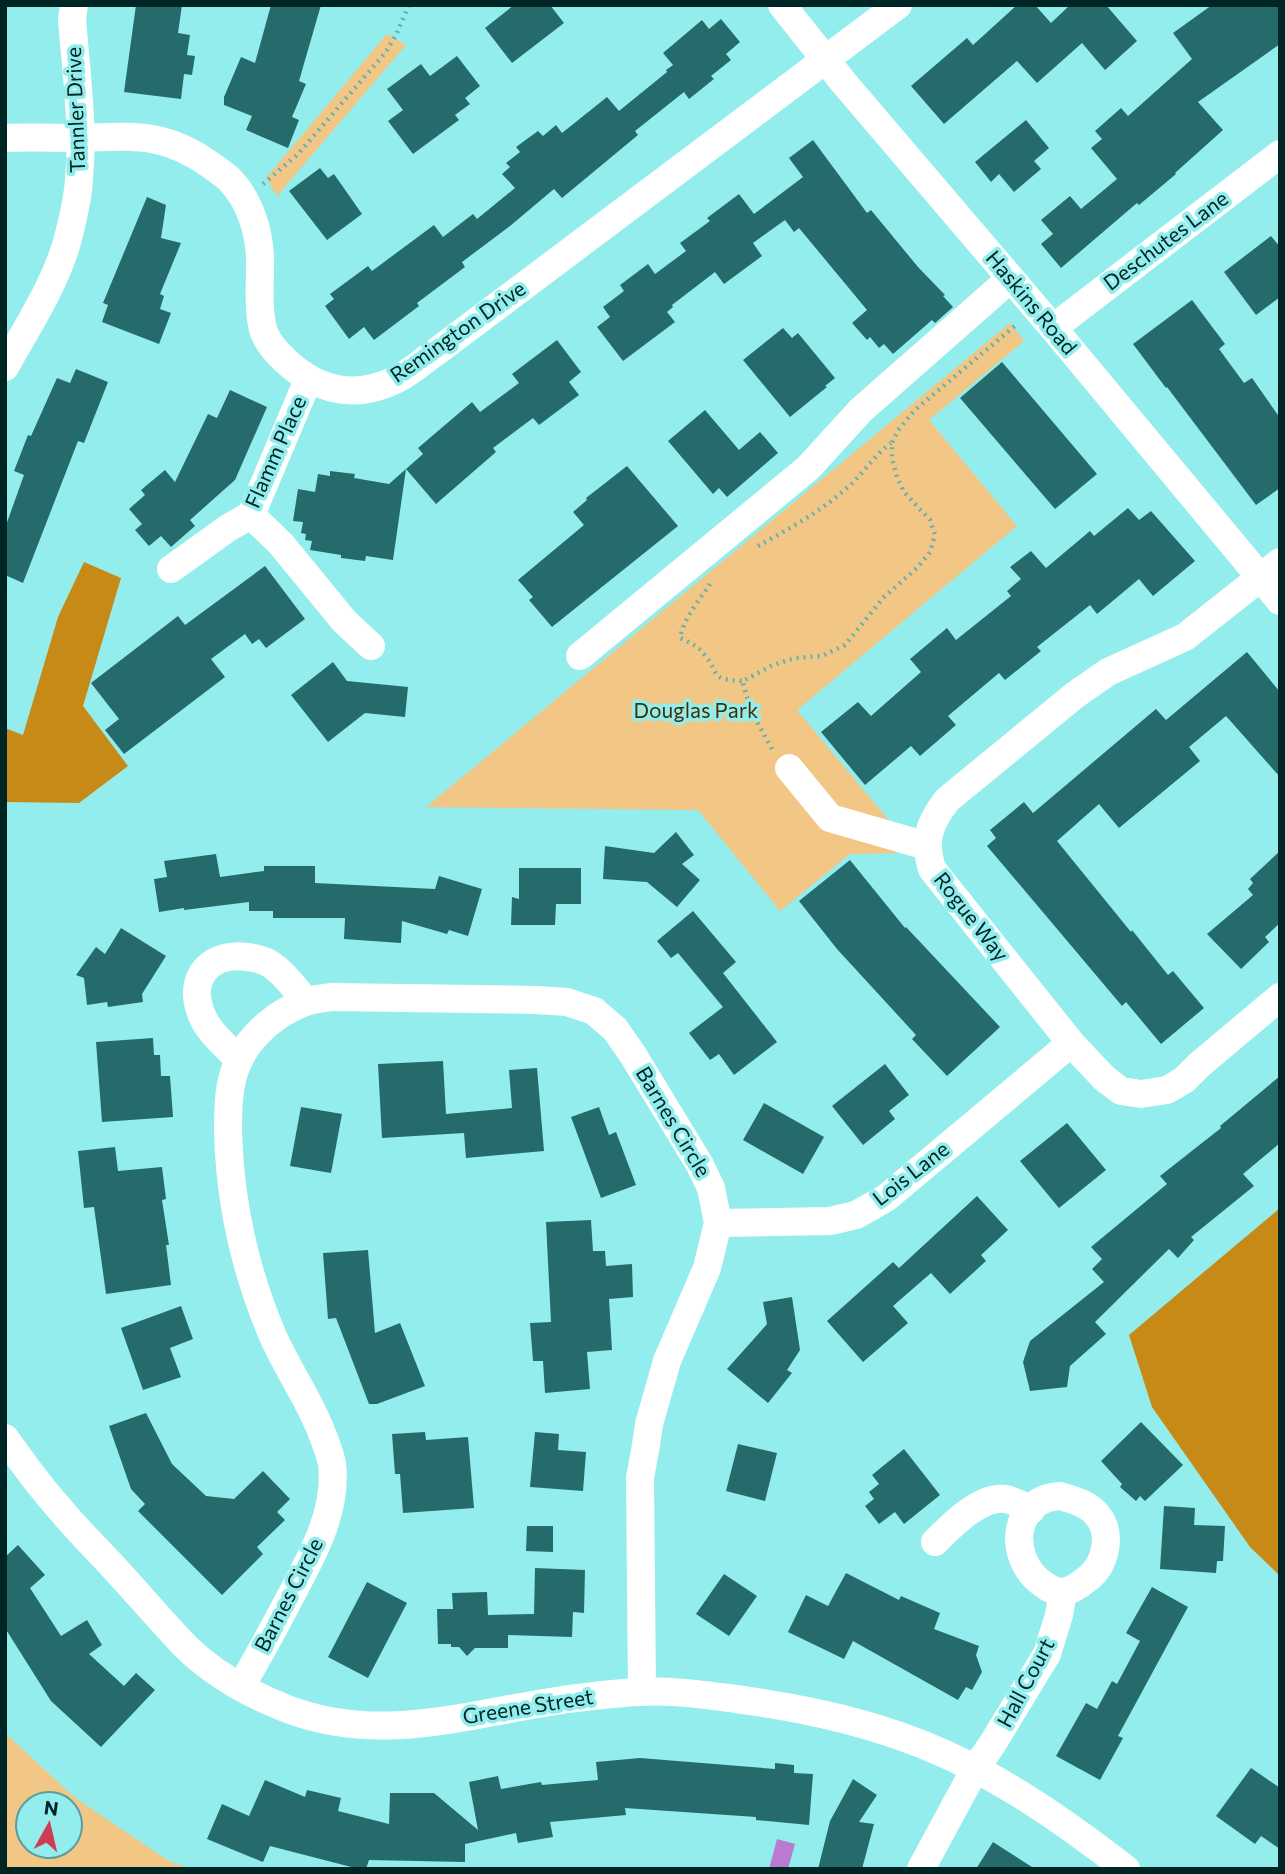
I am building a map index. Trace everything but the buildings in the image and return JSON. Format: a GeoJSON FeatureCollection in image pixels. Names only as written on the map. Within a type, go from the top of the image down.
{"type":"FeatureCollection","features":[{"type":"Feature","properties":{"kind":"street","name":"Tannler Drive"},"geometry":{"type":"LineString","coordinates":[[5,367],[45,296],[66,243],[79,181],[81,138],[72,19],[74,5]]}},
{"type":"Feature","properties":{"kind":"street","name":"Haskins Road"},"geometry":{"type":"LineString","coordinates":[[782,5],[1010,279],[1270,570],[1280,601]]}},
{"type":"Feature","properties":{"kind":"street","name":"Remington Drive"},"geometry":{"type":"LineString","coordinates":[[5,138],[108,136],[167,141],[196,154],[228,178],[244,199],[258,234],[261,264],[258,300],[262,328],[270,345],[308,380],[340,391],[370,388],[397,379],[436,352],[898,5]]}},
{"type":"Feature","properties":{"kind":"street","name":"Deschutes Lane"},"geometry":{"type":"LineString","coordinates":[[1053,328],[1280,154]]}},
{"type":"Feature","properties":{"kind":"street"},"geometry":{"type":"LineString","coordinates":[[580,656],[808,468],[861,410],[1010,279]]}},
{"type":"Feature","properties":{"kind":"street","name":"Flamm Place"},"geometry":{"type":"LineString","coordinates":[[171,569],[251,515],[308,380]]}},
{"type":"Feature","properties":{"kind":"street"},"geometry":{"type":"LineString","coordinates":[[251,515],[281,544],[345,622],[371,646]]}},
{"type":"Feature","properties":{"kind":"street","name":"Rogue Way"},"geometry":{"type":"LineString","coordinates":[[1270,570],[1185,637],[1108,672],[1075,695],[947,800],[934,816],[928,832],[927,846],[932,869],[1071,1043],[1104,1078],[1121,1091],[1154,1093],[1167,1090],[1184,1080],[1280,997]]}},
{"type":"Feature","properties":{"kind":"street"},"geometry":{"type":"LineString","coordinates":[[789,768],[830,818],[927,846]]}},
{"type":"Feature","properties":{"kind":"street"},"geometry":{"type":"LineString","coordinates":[[239,1060],[208,1026],[201,1014],[197,986],[200,977],[214,962],[237,956],[261,960],[272,965],[306,1001]]}},
{"type":"Feature","properties":{"kind":"street","name":"Barnes Circle"},"geometry":{"type":"LineString","coordinates":[[240,1687],[316,1547],[331,1500],[332,1464],[321,1429],[269,1326],[253,1285],[238,1224],[230,1164],[230,1083],[247,1046],[266,1025],[306,1001],[332,997],[537,1000],[567,1002],[594,1012],[615,1028],[633,1055],[700,1165],[711,1188],[718,1223],[707,1268],[667,1361],[649,1424],[640,1478],[642,1692]]}},
{"type":"Feature","properties":{"kind":"street","name":"Lois Lane"},"geometry":{"type":"LineString","coordinates":[[718,1223],[830,1221],[856,1214],[886,1198],[1071,1043]]}},
{"type":"Feature","properties":{"kind":"street","name":"Greene Street"},"geometry":{"type":"LineString","coordinates":[[5,1438],[60,1509],[188,1648],[240,1687],[289,1709],[325,1720],[384,1727],[439,1722],[570,1699],[642,1692],[708,1695],[818,1713],[867,1725],[946,1754],[1023,1797],[1090,1841],[1126,1869]]}},
{"type":"Feature","properties":{"kind":"street"},"geometry":{"type":"LineString","coordinates":[[1060,1496],[1085,1505],[1097,1516],[1104,1531],[1105,1549],[1100,1565],[1090,1578],[1063,1592],[1049,1588],[1034,1578],[1025,1565],[1019,1532],[1024,1518],[1037,1504],[1050,1497],[1060,1496]]}},
{"type":"Feature","properties":{"kind":"street"},"geometry":{"type":"LineString","coordinates":[[935,1542],[961,1516],[993,1498],[1007,1499],[1031,1510]]}},
{"type":"Feature","properties":{"kind":"street","name":"Hall Court"},"geometry":{"type":"LineString","coordinates":[[921,1869],[975,1769],[1047,1654],[1063,1592]]}},
{"type":"Feature","properties":{"kind":"path"},"geometry":{"type":"LineString","coordinates":[[244,199],[298,154],[386,52],[409,5]]}},
{"type":"Feature","properties":{"kind":"path"},"geometry":{"type":"LineString","coordinates":[[711,583],[688,619],[680,638],[695,645],[705,654],[716,675],[725,680],[743,681],[773,665],[795,658],[822,656],[845,646],[883,598],[918,567],[930,551],[935,535],[930,520],[904,492],[897,477],[892,458],[892,443],[898,430],[915,410],[1021,320]]}},
{"type":"Feature","properties":{"kind":"path"},"geometry":{"type":"LineString","coordinates":[[752,549],[850,486],[881,450],[892,443]]}},
{"type":"Feature","properties":{"kind":"path"},"geometry":{"type":"LineString","coordinates":[[743,681],[753,714],[772,750],[789,768]]}},
{"type":"Feature","properties":{"kind":"green space"},"geometry":{"type":"Polygon","coordinates":[[[387,34],[406,45],[277,196],[266,178],[387,34]]]}},
{"type":"Feature","properties":{"kind":"green space","name":"Douglas Park"},"geometry":{"type":"Polygon","coordinates":[[[1010,323],[1024,341],[929,420],[1017,526],[797,710],[897,830],[896,853],[850,854],[780,911],[698,810],[426,807],[1010,323]]]}},
{"type":"Feature","properties":{"kind":"green space"},"geometry":{"type":"Polygon","coordinates":[[[5,1733],[66,1790],[14,1790],[14,1860],[84,1860],[84,1804],[169,1861],[191,1869],[5,1869],[5,1733]]]}},
{"type":"Feature","properties":{"kind":"shaded area"},"geometry":{"type":"Polygon","coordinates":[[[84,562],[121,578],[83,706],[128,766],[79,803],[5,802],[5,728],[23,735],[58,617],[84,562]]]}},
{"type":"Feature","properties":{"kind":"shaded area"},"geometry":{"type":"Polygon","coordinates":[[[1280,1208],[1280,1576],[1250,1547],[1152,1407],[1129,1335],[1280,1208]]]}},
{"type":"Feature","properties":{"kind":"shaded area"},"geometry":{"type":"Polygon","coordinates":[[[777,1839],[795,1844],[788,1869],[769,1869],[777,1839]]]}}]}
